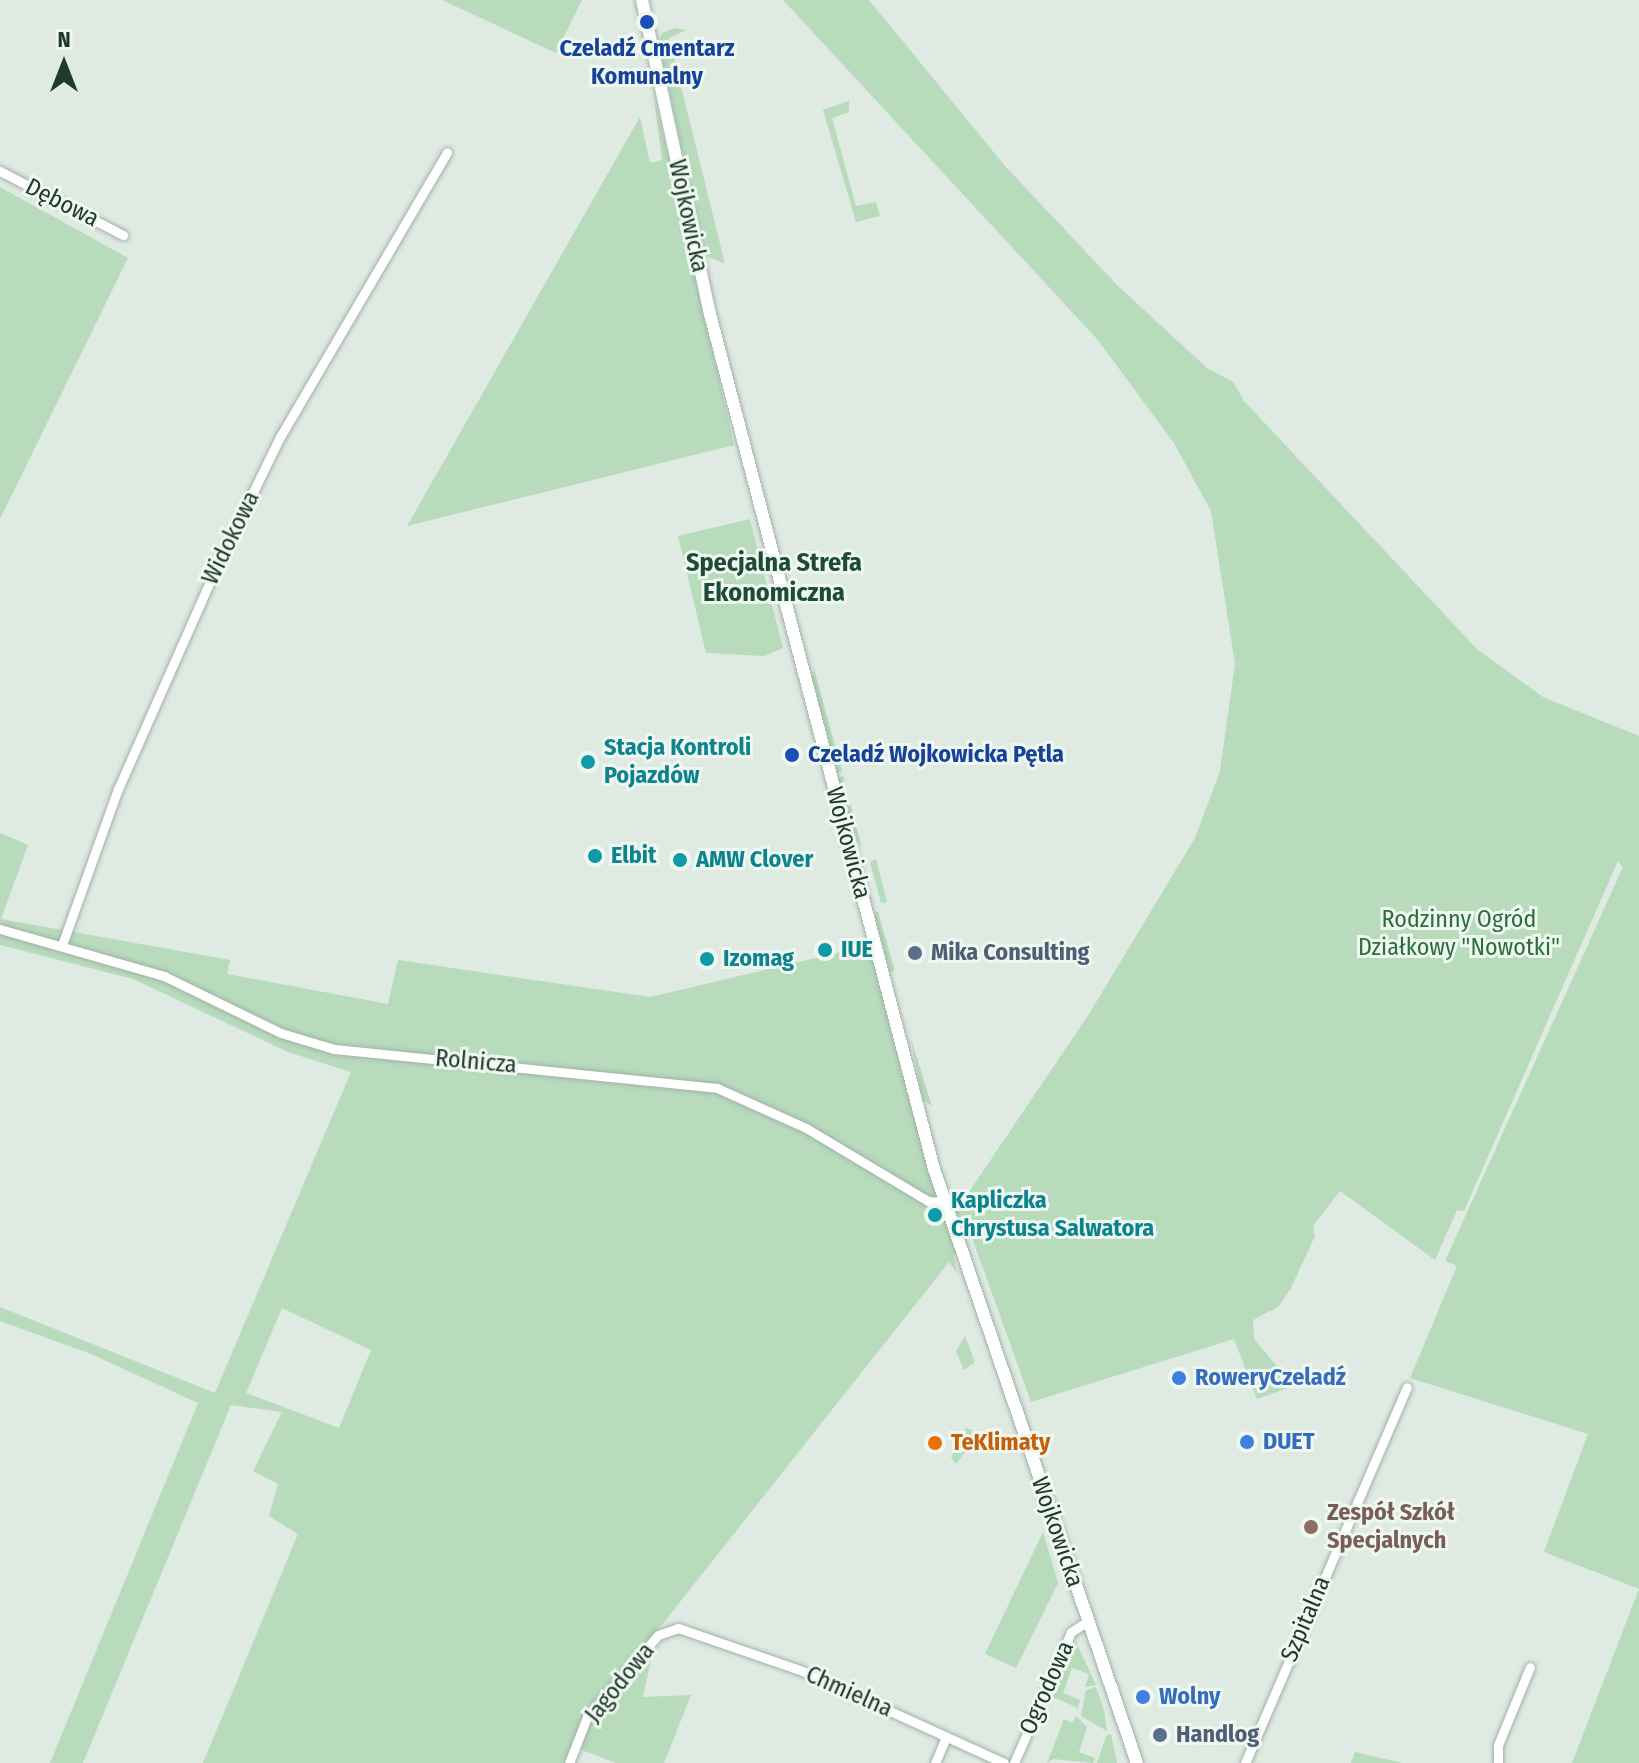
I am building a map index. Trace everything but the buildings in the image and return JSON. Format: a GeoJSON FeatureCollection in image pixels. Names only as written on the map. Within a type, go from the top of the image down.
{"type":"FeatureCollection","features":[{"type":"Feature","properties":{"kind":"street","name":"Wojkowicka"},"geometry":{"type":"LineString","coordinates":[[642,0],[710,314],[944,1202],[1137,1763]]}},
{"type":"Feature","properties":{"kind":"street","name":"Widokowa"},"geometry":{"type":"LineString","coordinates":[[62,945],[118,789],[216,568],[280,437],[447,152]]}},
{"type":"Feature","properties":{"kind":"street","name":"Dębowa"},"geometry":{"type":"LineString","coordinates":[[0,171],[123,235]]}},
{"type":"Feature","properties":{"kind":"street","name":"Rolnicza"},"geometry":{"type":"LineString","coordinates":[[0,929],[164,976],[281,1033],[334,1049],[717,1088],[806,1128],[928,1201],[944,1202]]}},
{"type":"Feature","properties":{"kind":"street","name":"Szpitalna"},"geometry":{"type":"LineString","coordinates":[[1245,1763],[1407,1387]]}},
{"type":"Feature","properties":{"kind":"street","name":"Ogrodowa"},"geometry":{"type":"LineString","coordinates":[[1014,1763],[1071,1632],[1088,1621]]}},
{"type":"Feature","properties":{"kind":"street","name":"Jagodowa"},"geometry":{"type":"LineString","coordinates":[[569,1763],[587,1717],[648,1645],[667,1630],[691,1630]]}},
{"type":"Feature","properties":{"kind":"street","name":"Chmielna"},"geometry":{"type":"LineString","coordinates":[[691,1630],[800,1670],[1004,1763]]}},
{"type":"Feature","properties":{"kind":"street"},"geometry":{"type":"LineString","coordinates":[[1498,1763],[1498,1745],[1530,1667]]}},
{"type":"Feature","properties":{"kind":"street"},"geometry":{"type":"LineString","coordinates":[[935,1763],[946,1737]]}},
{"type":"Feature","properties":{"kind":"green space"},"geometry":{"type":"Polygon","coordinates":[[[442,0],[582,0],[556,53],[442,0]]]}},
{"type":"Feature","properties":{"kind":"green space","name":"Rodzinny Ogród Działkowy \"Nowotki\""},"geometry":{"type":"Polygon","coordinates":[[[783,0],[869,0],[1005,166],[1118,286],[1207,368],[1233,382],[1244,401],[1477,649],[1543,697],[1639,736],[1639,1589],[1544,1552],[1588,1434],[1410,1378],[1457,1266],[1445,1261],[1623,867],[1618,861],[1464,1211],[1457,1210],[1435,1260],[1340,1191],[1313,1226],[1315,1236],[1291,1288],[1278,1307],[1253,1320],[1254,1339],[1294,1386],[1257,1399],[1234,1339],[1031,1402],[971,1235],[954,1256],[957,1273],[949,1262],[657,1631],[643,1697],[691,1695],[664,1763],[616,1763],[579,1749],[574,1763],[203,1763],[298,1534],[269,1516],[278,1484],[253,1471],[282,1412],[231,1405],[83,1763],[50,1763],[198,1403],[91,1354],[0,1321],[0,1307],[215,1393],[351,1072],[288,1052],[133,979],[0,945],[0,833],[28,845],[1,919],[230,960],[227,974],[388,1004],[398,960],[650,997],[875,944],[949,1220],[946,1226],[1089,1014],[1195,838],[1220,771],[1235,664],[1211,511],[1174,443],[1097,339],[783,0]],[[282,1308],[246,1393],[339,1428],[371,1350],[282,1308]]]}},
{"type":"Feature","properties":{"kind":"green space"},"geometry":{"type":"Polygon","coordinates":[[[675,28],[686,30],[669,38],[725,264],[704,255],[659,42],[662,33],[675,28]]]}},
{"type":"Feature","properties":{"kind":"green space"},"geometry":{"type":"Polygon","coordinates":[[[654,98],[672,171],[668,177],[675,185],[734,445],[407,526],[640,117],[650,163],[662,160],[654,98]]]}},
{"type":"Feature","properties":{"kind":"green space"},"geometry":{"type":"Polygon","coordinates":[[[849,101],[849,112],[832,118],[856,206],[876,202],[880,216],[856,222],[823,110],[849,101]]]}},
{"type":"Feature","properties":{"kind":"green space"},"geometry":{"type":"Polygon","coordinates":[[[0,187],[128,258],[0,519],[0,187]]]}},
{"type":"Feature","properties":{"kind":"green space"},"geometry":{"type":"Polygon","coordinates":[[[750,519],[783,648],[764,656],[706,653],[678,536],[750,519]]]}},
{"type":"Feature","properties":{"kind":"green space"},"geometry":{"type":"Polygon","coordinates":[[[814,669],[842,771],[837,773],[812,677],[814,669]]]}},
{"type":"Feature","properties":{"kind":"green space"},"geometry":{"type":"Polygon","coordinates":[[[843,776],[862,848],[855,839],[838,778],[843,776]]]}},
{"type":"Feature","properties":{"kind":"green space"},"geometry":{"type":"Polygon","coordinates":[[[876,859],[887,902],[881,903],[870,862],[876,859]]]}},
{"type":"Feature","properties":{"kind":"green space"},"geometry":{"type":"Polygon","coordinates":[[[878,912],[895,971],[890,972],[874,913],[878,912]]]}},
{"type":"Feature","properties":{"kind":"green space"},"geometry":{"type":"Polygon","coordinates":[[[910,1036],[932,1106],[923,1100],[910,1036]]]}},
{"type":"Feature","properties":{"kind":"green space"},"geometry":{"type":"Polygon","coordinates":[[[965,1336],[975,1362],[964,1370],[956,1351],[965,1336]]]}},
{"type":"Feature","properties":{"kind":"green space"},"geometry":{"type":"Polygon","coordinates":[[[966,1428],[979,1433],[956,1464],[951,1457],[966,1428]]]}},
{"type":"Feature","properties":{"kind":"green space"},"geometry":{"type":"Polygon","coordinates":[[[1043,1532],[1058,1583],[1016,1668],[985,1654],[1043,1532]]]}},
{"type":"Feature","properties":{"kind":"green space"},"geometry":{"type":"Polygon","coordinates":[[[1639,1589],[1639,1763],[1572,1763],[1639,1589]]]}},
{"type":"Feature","properties":{"kind":"green space"},"geometry":{"type":"Polygon","coordinates":[[[1076,1642],[1096,1685],[1085,1687],[1089,1674],[1072,1668],[1063,1693],[1080,1700],[1078,1708],[1053,1697],[1076,1642]]]}},
{"type":"Feature","properties":{"kind":"green space"},"geometry":{"type":"Polygon","coordinates":[[[1096,1687],[1107,1731],[1081,1716],[1086,1690],[1096,1687]]]}},
{"type":"Feature","properties":{"kind":"green space"},"geometry":{"type":"Polygon","coordinates":[[[1076,1716],[1087,1727],[1079,1752],[1095,1758],[1093,1763],[1053,1759],[1047,1763],[1064,1719],[1072,1723],[1076,1716]]]}},
{"type":"Feature","properties":{"kind":"green space"},"geometry":{"type":"Polygon","coordinates":[[[1111,1734],[1117,1763],[1097,1763],[1106,1736],[1111,1734]]]}},
{"type":"Feature","properties":{"kind":"green space"},"geometry":{"type":"Polygon","coordinates":[[[1355,1752],[1371,1756],[1403,1763],[1351,1763],[1355,1752]]]}},
{"type":"Feature","properties":{"kind":"place","name":"Czeladź Cmentarz Komunalny"},"geometry":{"type":"Point","coordinates":[647,22]}},
{"type":"Feature","properties":{"kind":"place","name":"Czeladź Wojkowicka Pętla"},"geometry":{"type":"Point","coordinates":[792,755]}},
{"type":"Feature","properties":{"kind":"place","name":"Stacja Kontroli Pojazdów"},"geometry":{"type":"Point","coordinates":[588,762]}},
{"type":"Feature","properties":{"kind":"place","name":"Elbit"},"geometry":{"type":"Point","coordinates":[595,856]}},
{"type":"Feature","properties":{"kind":"place","name":"AMW Clover"},"geometry":{"type":"Point","coordinates":[680,860]}},
{"type":"Feature","properties":{"kind":"place","name":"IUE"},"geometry":{"type":"Point","coordinates":[825,950]}},
{"type":"Feature","properties":{"kind":"place","name":"Mika Consulting"},"geometry":{"type":"Point","coordinates":[915,953]}},
{"type":"Feature","properties":{"kind":"place","name":"Izomag"},"geometry":{"type":"Point","coordinates":[707,959]}},
{"type":"Feature","properties":{"kind":"place","name":"Kapliczka Chrystusa Salwatora"},"geometry":{"type":"Point","coordinates":[935,1215]}},
{"type":"Feature","properties":{"kind":"place","name":"RoweryCzeladź"},"geometry":{"type":"Point","coordinates":[1179,1378]}},
{"type":"Feature","properties":{"kind":"place","name":"DUET"},"geometry":{"type":"Point","coordinates":[1247,1442]}},
{"type":"Feature","properties":{"kind":"place","name":"TeKlimaty"},"geometry":{"type":"Point","coordinates":[935,1443]}},
{"type":"Feature","properties":{"kind":"place","name":"Zespół Szkół Specjalnych"},"geometry":{"type":"Point","coordinates":[1311,1527]}},
{"type":"Feature","properties":{"kind":"place","name":"Wolny"},"geometry":{"type":"Point","coordinates":[1143,1697]}},
{"type":"Feature","properties":{"kind":"place","name":"Handlog"},"geometry":{"type":"Point","coordinates":[1160,1735]}},
{"type":"Feature","properties":{"kind":"district","name":"Specjalna Strefa Ekonomiczna"},"geometry":{"type":"Point","coordinates":[774,578]}}]}
